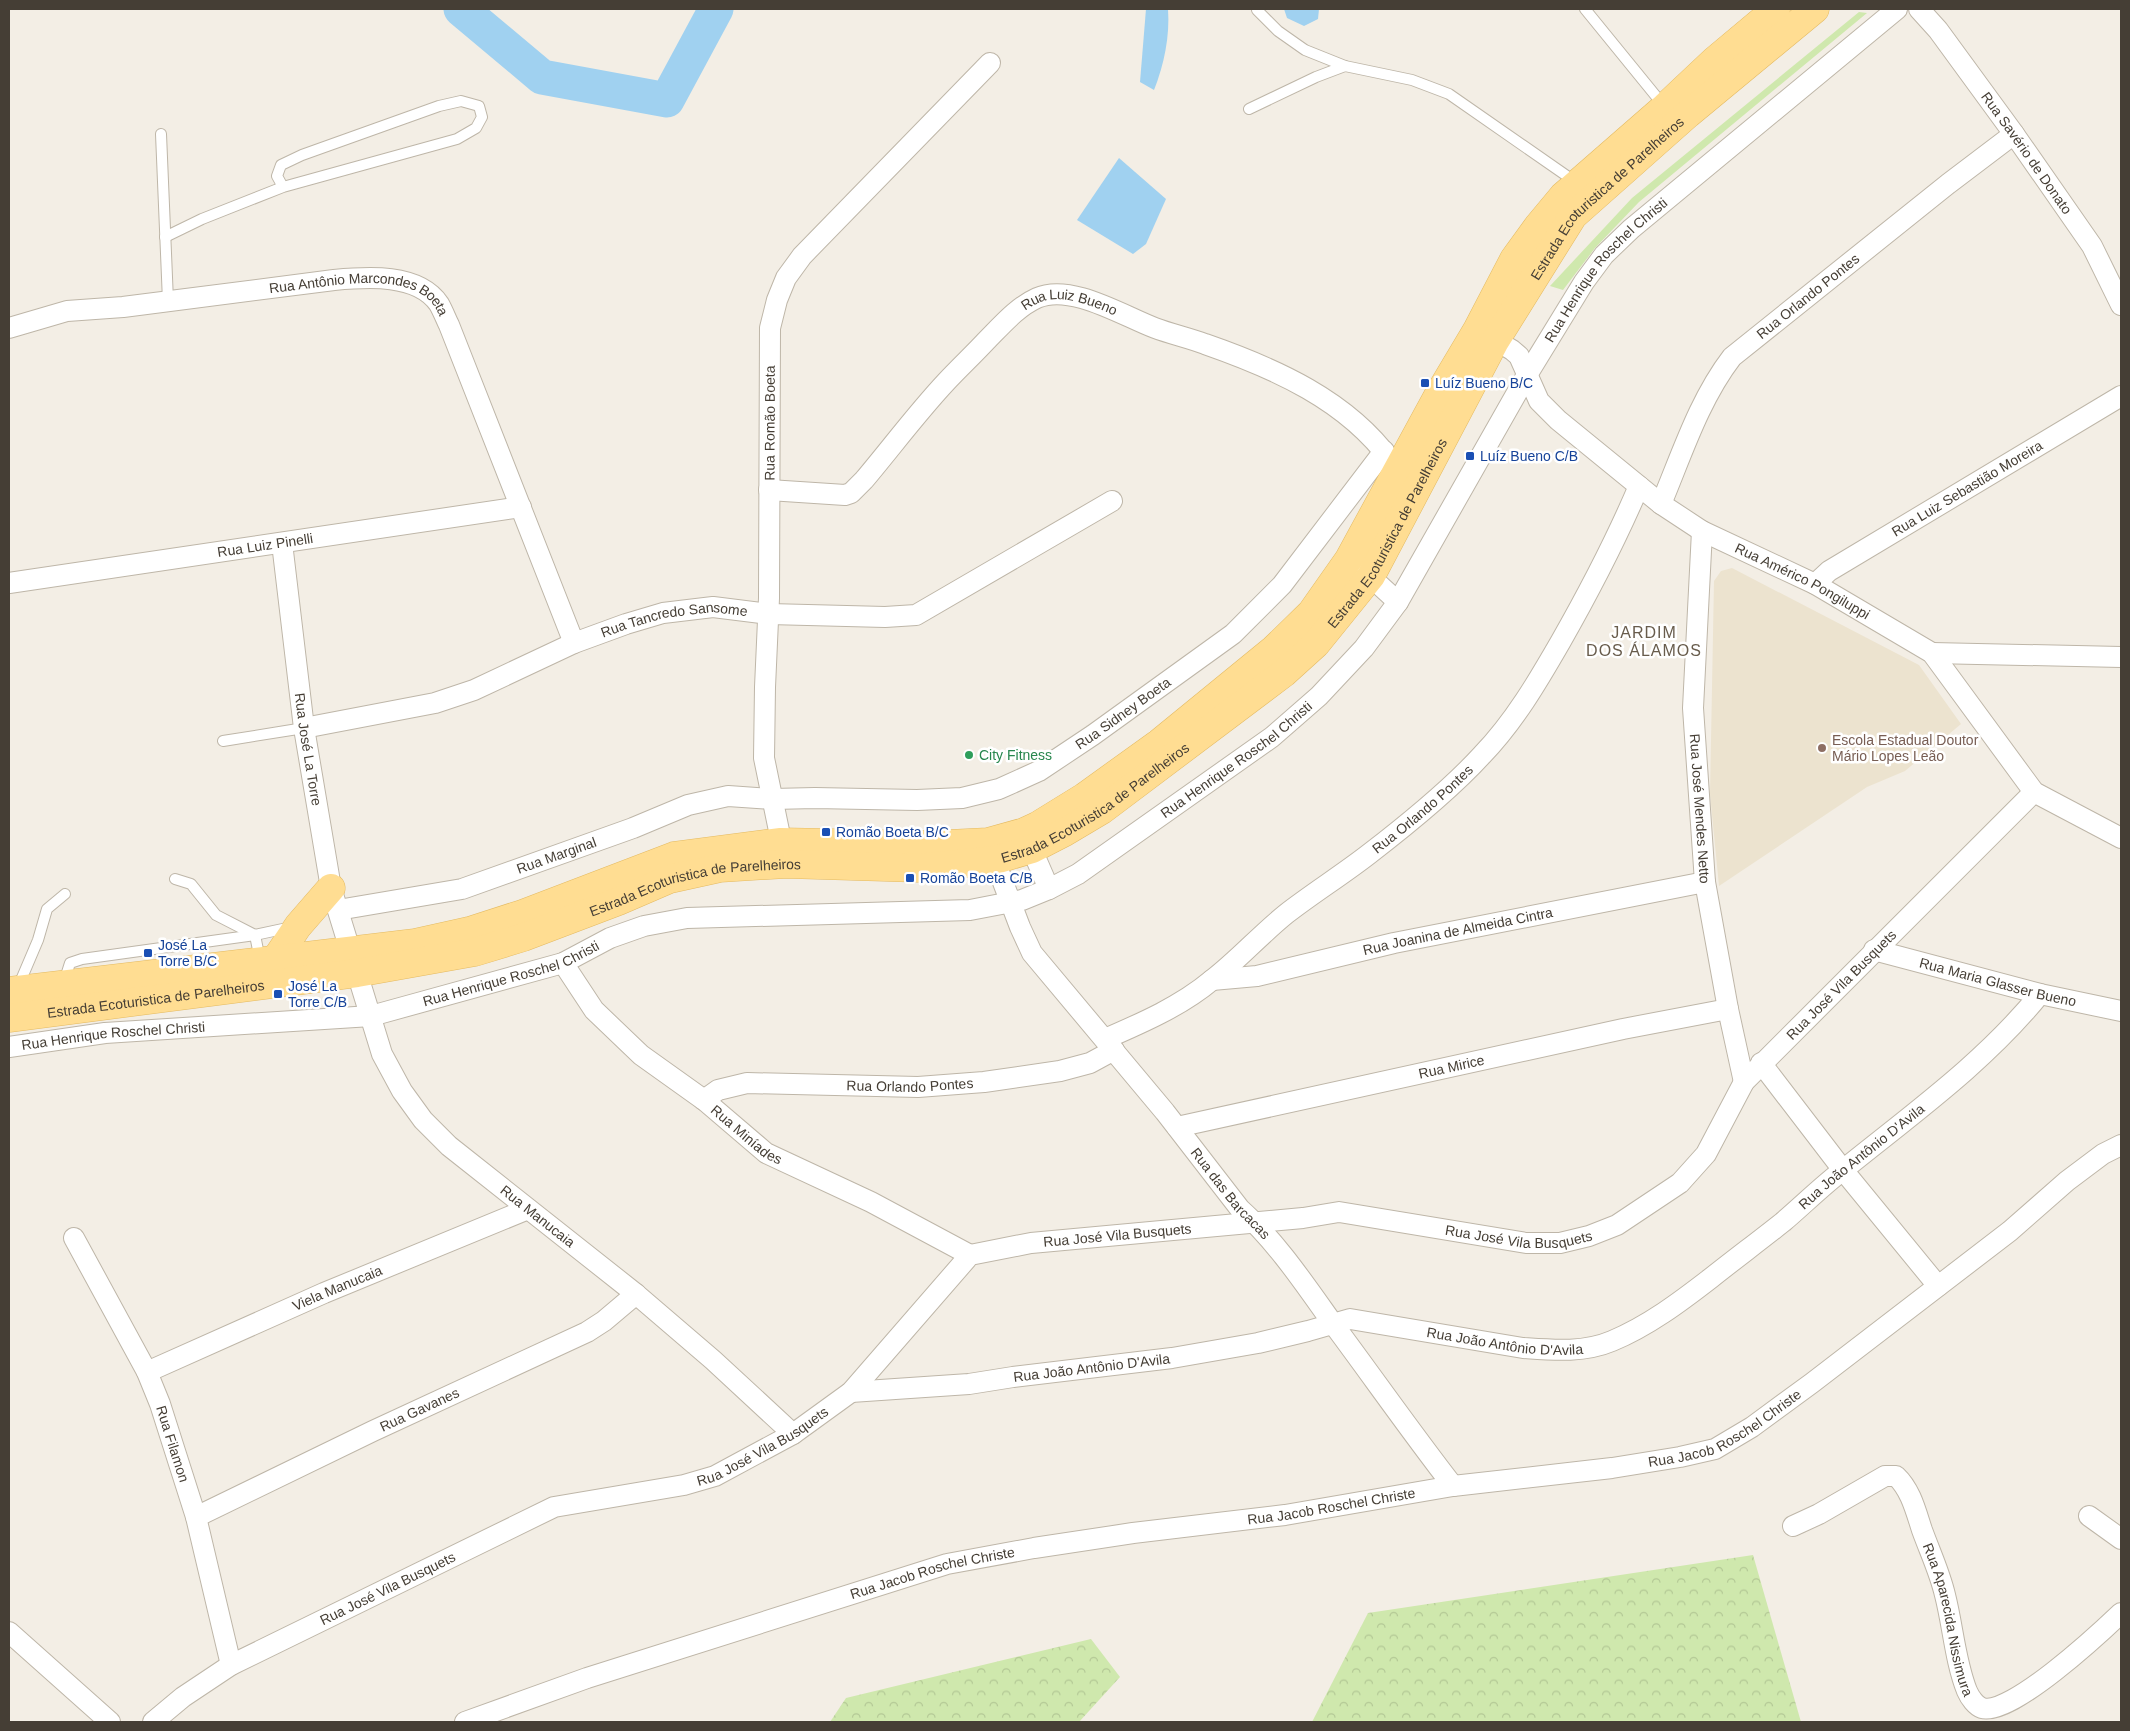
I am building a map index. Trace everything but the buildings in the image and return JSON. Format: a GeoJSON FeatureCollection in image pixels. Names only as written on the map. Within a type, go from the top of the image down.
{"type":"FeatureCollection","features":[{"type":"Feature","properties":{"kind":"main road","name":"Estrada Ecoturistica de Parelheiros"},"geometry":{"type":"LineString","coordinates":[[1486,335],[1514,259],[1563,196],[1665,107],[1715,60],[1776,9]]}},
{"type":"Feature","properties":{"kind":"main road","name":"Estrada Ecoturistica de Parelheiros"},"geometry":{"type":"LineString","coordinates":[[9,1018],[354,962],[475,952],[516,940],[619,901],[670,879],[784,853],[928,845],[992,851],[1028,841],[1102,810],[1284,673],[1316,644],[1371,576],[1408,464],[1440,392],[1529,284],[1573,216],[1688,114],[1815,9]]}},
{"type":"Feature","properties":{"kind":"main road","name":"Estrada Ecoturistica de Parelheiros"},"geometry":{"type":"LineString","coordinates":[[1028,841],[1158,743],[1274,649],[1311,613],[1350,558],[1408,464]]}},
{"type":"Feature","properties":{"kind":"main road"},"geometry":{"type":"LineString","coordinates":[[263,952],[335,899]]}},
{"type":"Feature","properties":{"kind":"main road","name":"Estrada Ecoturistica de Parelheiros"},"geometry":{"type":"LineString","coordinates":[[13,991],[263,952],[354,962]]}},
{"type":"Feature","properties":{"kind":"street","name":"Rua Henrique Roschel Christi"},"geometry":{"type":"LineString","coordinates":[[9,1046],[104,1033],[371,1016],[563,963],[610,938],[644,926],[687,918],[970,910],[1012,902],[1049,889],[1106,856],[1272,737],[1319,696],[1364,648],[1398,602],[1528,375],[1584,282],[1604,256],[1631,229],[1897,9]]}},
{"type":"Feature","properties":{"kind":"street","name":"Rua Savério de Donato"},"geometry":{"type":"LineString","coordinates":[[1919,9],[1938,30],[2014,134],[2092,246],[2121,305]]}},
{"type":"Feature","properties":{"kind":"street","name":"Rua Romão Boeta"},"geometry":{"type":"LineString","coordinates":[[784,853],[774,799],[767,780],[764,758],[764,696],[769,614],[770,328],[777,300],[786,278],[809,249],[990,63]]}},
{"type":"Feature","properties":{"kind":"street","name":"Rua Orlando Pontes"},"geometry":{"type":"LineString","coordinates":[[1661,504],[1702,406],[1717,377],[1732,357],[1940,190],[2014,134]]}},
{"type":"Feature","properties":{"kind":"street","name":"Rua Antônio Marcondes Boeta"},"geometry":{"type":"LineString","coordinates":[[9,328],[67,311],[168,301],[362,277],[389,278],[419,287],[438,303],[449,325],[574,643]]}},
{"type":"Feature","properties":{"kind":"street","name":"Rua Luiz Bueno"},"geometry":{"type":"LineString","coordinates":[[770,490],[838,495],[851,493],[864,480],[946,381],[1012,315],[1026,304],[1049,294],[1074,296],[1112,309],[1155,328],[1257,364],[1324,399],[1408,464]]}},
{"type":"Feature","properties":{"kind":"street","name":"Rua Américo Pongiluppi"},"geometry":{"type":"LineString","coordinates":[[1486,335],[1512,350],[1518,356],[1540,401],[1558,420],[1661,504],[1702,531],[1815,584],[1932,653],[2034,792],[2121,838]]}},
{"type":"Feature","properties":{"kind":"street","name":"Rua Luiz Sebastião Moreira"},"geometry":{"type":"LineString","coordinates":[[1815,584],[1829,571],[2121,396]]}},
{"type":"Feature","properties":{"kind":"street","name":"Rua Sidney Boeta"},"geometry":{"type":"LineString","coordinates":[[774,799],[917,800],[962,798],[999,789],[1039,772],[1233,634],[1408,464]]}},
{"type":"Feature","properties":{"kind":"street","name":"Rua Orlando Pontes"},"geometry":{"type":"LineString","coordinates":[[704,1100],[718,1090],[747,1083],[918,1087],[1004,1080],[1060,1071],[1090,1063],[1110,1045],[1190,996],[1212,980],[1286,914],[1375,849],[1432,802],[1483,755],[1524,702],[1541,675],[1611,549],[1639,486]]}},
{"type":"Feature","properties":{"kind":"street","name":"Rua Tancredo Sansome"},"geometry":{"type":"LineString","coordinates":[[304,728],[436,703],[474,690],[574,643],[663,613],[713,607],[769,614],[885,617],[916,615],[1112,501]]}},
{"type":"Feature","properties":{"kind":"street","name":"Rua Luiz Pinelli"},"geometry":{"type":"LineString","coordinates":[[9,583],[521,506]]}},
{"type":"Feature","properties":{"kind":"street","name":"Rua José Mendes Netto"},"geometry":{"type":"LineString","coordinates":[[1702,531],[1693,708],[1704,882],[1744,1082]]}},
{"type":"Feature","properties":{"kind":"street","name":"Rua José La Torre"},"geometry":{"type":"LineString","coordinates":[[282,542],[304,728],[335,899],[354,962]]}},
{"type":"Feature","properties":{"kind":"street"},"geometry":{"type":"LineString","coordinates":[[1350,558],[1398,602]]}},
{"type":"Feature","properties":{"kind":"street"},"geometry":{"type":"LineString","coordinates":[[1932,653],[2121,657]]}},
{"type":"Feature","properties":{"kind":"street","name":"Rua José Vila Busquets"},"geometry":{"type":"LineString","coordinates":[[152,1722],[182,1697],[231,1665],[554,1507],[692,1483],[715,1476],[793,1434],[851,1392],[970,1254],[1031,1243],[1303,1218],[1339,1212],[1526,1243],[1560,1243],[1589,1236],[1617,1225],[1680,1183],[1706,1154],[1744,1082],[1761,1063],[2034,792]]}},
{"type":"Feature","properties":{"kind":"street","name":"Rua Marginal"},"geometry":{"type":"LineString","coordinates":[[335,899],[462,890],[633,828],[688,805],[728,796],[774,799]]}},
{"type":"Feature","properties":{"kind":"street"},"geometry":{"type":"LineString","coordinates":[[1028,841],[1049,889]]}},
{"type":"Feature","properties":{"kind":"street"},"geometry":{"type":"LineString","coordinates":[[992,851],[1012,902]]}},
{"type":"Feature","properties":{"kind":"street","name":"Rua Joanina de Almeida Cintra"},"geometry":{"type":"LineString","coordinates":[[1212,980],[1257,976],[1394,943],[1704,882]]}},
{"type":"Feature","properties":{"kind":"street","name":"Rua das Barcacas"},"geometry":{"type":"LineString","coordinates":[[1012,902],[1020,927],[1032,953],[1177,1127],[1240,1209],[1255,1222],[1354,1350],[1414,1435],[1453,1486]]}},
{"type":"Feature","properties":{"kind":"street","name":"Rua Maria Glasser Bueno"},"geometry":{"type":"LineString","coordinates":[[1874,950],[2040,994],[2121,1011]]}},
{"type":"Feature","properties":{"kind":"street","name":"Rua Manucaia"},"geometry":{"type":"LineString","coordinates":[[354,962],[382,1054],[402,1091],[423,1120],[449,1146],[636,1294],[713,1360],[793,1434]]}},
{"type":"Feature","properties":{"kind":"street","name":"Rua Miníades"},"geometry":{"type":"LineString","coordinates":[[563,963],[594,1010],[640,1055],[704,1100],[766,1153],[871,1202],[970,1254]]}},
{"type":"Feature","properties":{"kind":"street","name":"Rua João Antônio D'Avila"},"geometry":{"type":"LineString","coordinates":[[851,1392],[969,1384],[1172,1358],[1258,1343],[1350,1319],[1498,1344],[1550,1350],[1586,1349],[1610,1342],[1633,1332],[1694,1291],[1783,1222],[1843,1170],[1969,1069],[2016,1024],[2040,994]]}},
{"type":"Feature","properties":{"kind":"street","name":"Rua Mirice"},"geometry":{"type":"LineString","coordinates":[[1177,1127],[1623,1029],[1728,1009]]}},
{"type":"Feature","properties":{"kind":"street"},"geometry":{"type":"LineString","coordinates":[[1761,1063],[1843,1170],[1938,1286]]}},
{"type":"Feature","properties":{"kind":"street","name":"Rua Jacob Roschel Christe"},"geometry":{"type":"LineString","coordinates":[[465,1722],[588,1678],[947,1564],[1133,1533],[1285,1515],[1453,1486],[1612,1468],[1680,1457],[1715,1449],[1752,1427],[2010,1231],[2066,1181],[2103,1154],[2121,1145]]}},
{"type":"Feature","properties":{"kind":"street","name":"Viela Manucaia"},"geometry":{"type":"LineString","coordinates":[[147,1372],[324,1293],[528,1209]]}},
{"type":"Feature","properties":{"kind":"street","name":"Rua Filamon"},"geometry":{"type":"LineString","coordinates":[[74,1238],[147,1372],[172,1438],[196,1517],[231,1665]]}},
{"type":"Feature","properties":{"kind":"street","name":"Rua Gavanes"},"geometry":{"type":"LineString","coordinates":[[196,1517],[373,1431],[580,1336],[604,1321],[636,1294]]}},
{"type":"Feature","properties":{"kind":"street","name":"Rua Aparecida Nissimura"},"geometry":{"type":"LineString","coordinates":[[1793,1526],[1819,1514],[1885,1476],[1896,1476],[1901,1481],[1914,1506],[1945,1594],[1968,1694],[1981,1708],[1990,1709],[2002,1706],[2016,1698],[2067,1661],[2121,1613]]}},
{"type":"Feature","properties":{"kind":"street"},"geometry":{"type":"LineString","coordinates":[[2089,1516],[2121,1538]]}},
{"type":"Feature","properties":{"kind":"street"},"geometry":{"type":"LineString","coordinates":[[9,1632],[110,1722]]}},
{"type":"Feature","properties":{"kind":"lane"},"geometry":{"type":"LineString","coordinates":[[1585,9],[1665,107]]}},
{"type":"Feature","properties":{"kind":"lane"},"geometry":{"type":"LineString","coordinates":[[1257,10],[1278,31],[1305,50],[1345,66],[1412,80],[1449,94],[1578,184]]}},
{"type":"Feature","properties":{"kind":"lane"},"geometry":{"type":"LineString","coordinates":[[1248,109],[1316,77],[1345,66]]}},
{"type":"Feature","properties":{"kind":"lane"},"geometry":{"type":"LineString","coordinates":[[165,237],[202,219],[284,187],[457,139],[476,128],[482,117],[479,106],[461,101],[439,106],[302,155],[281,165],[277,176],[284,187]]}},
{"type":"Feature","properties":{"kind":"lane"},"geometry":{"type":"LineString","coordinates":[[161,134],[168,301]]}},
{"type":"Feature","properties":{"kind":"lane","name":"Rua Tancredo Sansome"},"geometry":{"type":"LineString","coordinates":[[223,741],[304,728]]}},
{"type":"Feature","properties":{"kind":"lane"},"geometry":{"type":"LineString","coordinates":[[174,879],[191,884],[216,915],[263,952]]}},
{"type":"Feature","properties":{"kind":"lane"},"geometry":{"type":"LineString","coordinates":[[13,991],[38,940],[47,909],[65,894]]}},
{"type":"Feature","properties":{"kind":"shaded area","name":"Escola Estadual Doutor Mário Lopes Leão"},"geometry":{"type":"Polygon","coordinates":[[[1732,568],[1919,665],[1961,724],[1905,771],[1867,787],[1719,886],[1710,794],[1714,581],[1721,571],[1732,568]]]}},
{"type":"Feature","properties":{"kind":"green space"},"geometry":{"type":"Polygon","coordinates":[[[1859,12],[1867,13],[1639,202],[1595,248],[1563,290],[1550,286],[1632,198],[1859,12]]]}},
{"type":"Feature","properties":{"kind":"green space"},"geometry":{"type":"Polygon","coordinates":[[[1753,1555],[1801,1722],[1312,1722],[1368,1613],[1753,1555]]]}},
{"type":"Feature","properties":{"kind":"green space"},"geometry":{"type":"Polygon","coordinates":[[[1091,1639],[1120,1677],[1079,1722],[830,1722],[846,1698],[1091,1639]]]}},
{"type":"Feature","properties":{"kind":"water"},"geometry":{"type":"Polygon","coordinates":[[[1146,9],[1168,9],[1166,50],[1154,90],[1140,82],[1146,9]]]}},
{"type":"Feature","properties":{"kind":"water"},"geometry":{"type":"Polygon","coordinates":[[[1284,9],[1319,9],[1318,19],[1304,26],[1287,18],[1284,9]]]}},
{"type":"Feature","properties":{"kind":"water"},"geometry":{"type":"Polygon","coordinates":[[[1119,158],[1166,199],[1146,244],[1133,254],[1077,220],[1119,158]]]}},
{"type":"Feature","properties":{"kind":"waterway"},"geometry":{"type":"LineString","coordinates":[[461,9],[542,77],[667,100],[716,9]]}},
{"type":"Feature","properties":{"kind":"place","name":"Luíz Bueno B/C"},"geometry":{"type":"Point","coordinates":[1425,383]}},
{"type":"Feature","properties":{"kind":"place","name":"Luíz Bueno C/B"},"geometry":{"type":"Point","coordinates":[1470,456]}},
{"type":"Feature","properties":{"kind":"place","name":"Escola Estadual Doutor Mário Lopes Leão"},"geometry":{"type":"Point","coordinates":[1822,748]}},
{"type":"Feature","properties":{"kind":"place","name":"City Fitness"},"geometry":{"type":"Point","coordinates":[969,755]}},
{"type":"Feature","properties":{"kind":"place","name":"Romão Boeta B/C"},"geometry":{"type":"Point","coordinates":[826,832]}},
{"type":"Feature","properties":{"kind":"place","name":"Romão Boeta C/B"},"geometry":{"type":"Point","coordinates":[910,878]}},
{"type":"Feature","properties":{"kind":"place","name":"José La Torre B/C"},"geometry":{"type":"Point","coordinates":[148,953]}},
{"type":"Feature","properties":{"kind":"place","name":"José La Torre C/B"},"geometry":{"type":"Point","coordinates":[278,994]}},
{"type":"Feature","properties":{"kind":"district","name":"JARDIM DOS ÁLAMOS"},"geometry":{"type":"Point","coordinates":[1644,641]}}]}
